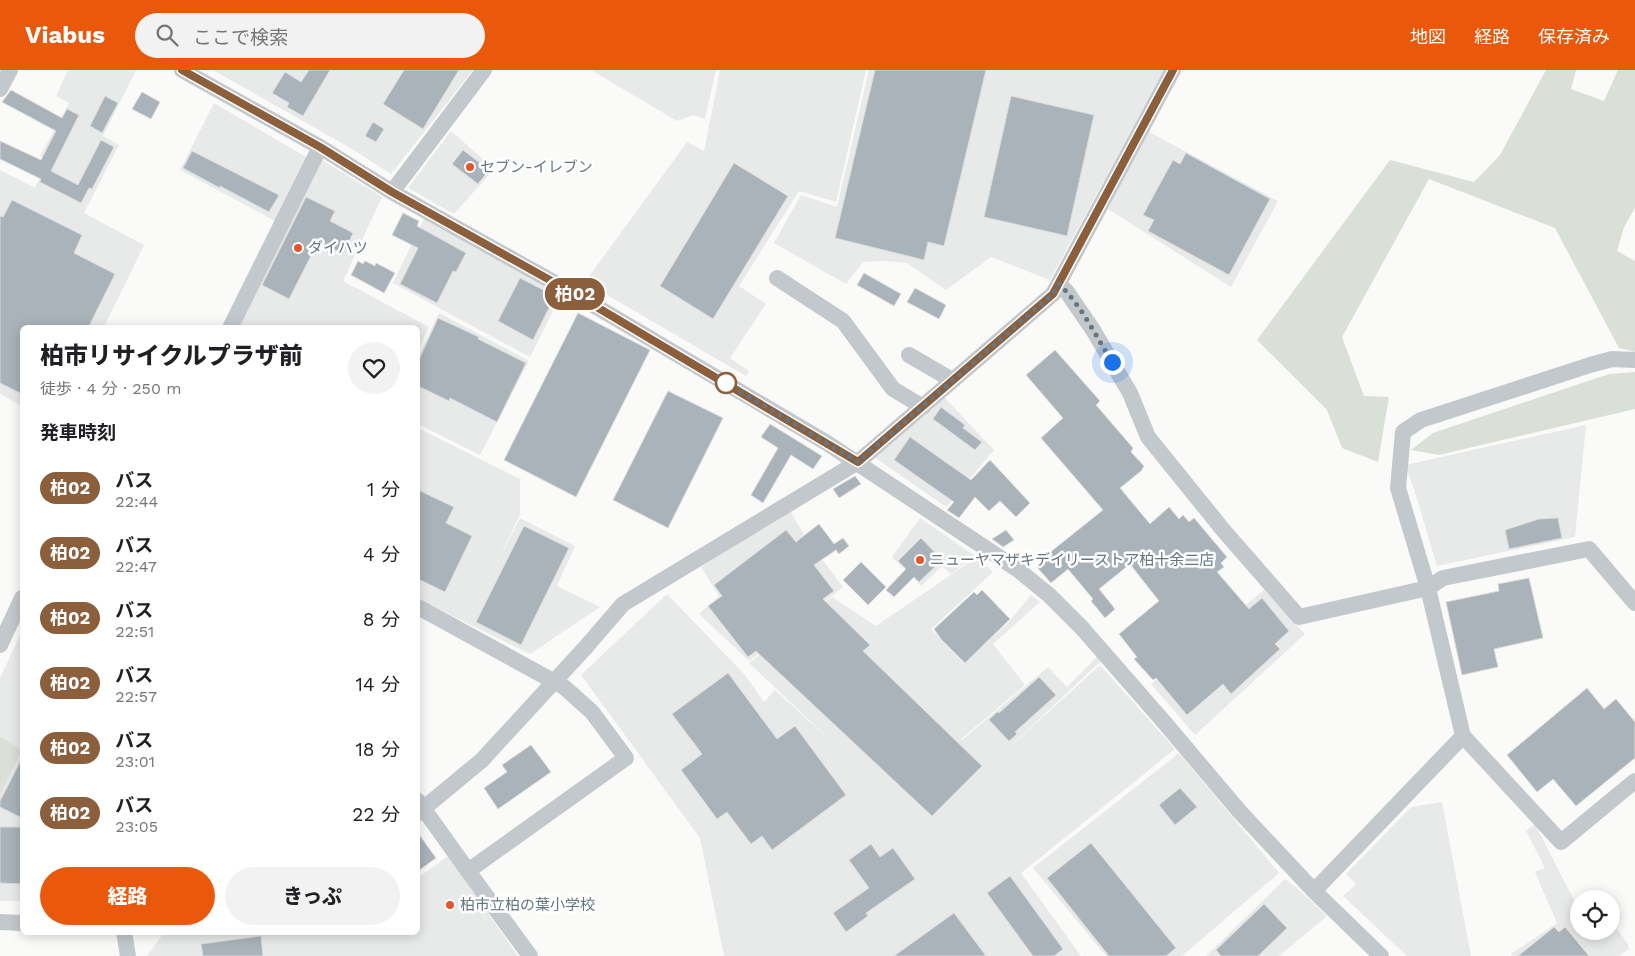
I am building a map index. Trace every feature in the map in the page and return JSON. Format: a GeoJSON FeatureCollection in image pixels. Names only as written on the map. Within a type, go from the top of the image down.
{"type":"FeatureCollection","features":[{"type":"Feature","properties":{"kind":"street"},"geometry":{"type":"LineString","coordinates":[[0,89],[10,70]]}},
{"type":"Feature","properties":{"kind":"street"},"geometry":{"type":"LineString","coordinates":[[182,70],[320,147],[392,192],[573,293],[858,462],[1017,569],[1049,595],[1100,647],[1240,812],[1314,891],[1381,956]]}},
{"type":"Feature","properties":{"kind":"street"},"geometry":{"type":"LineString","coordinates":[[392,192],[484,70]]}},
{"type":"Feature","properties":{"kind":"street"},"geometry":{"type":"LineString","coordinates":[[420,807],[482,760],[623,604],[858,462],[1053,294],[1173,70]]}},
{"type":"Feature","properties":{"kind":"street"},"geometry":{"type":"LineString","coordinates":[[231,325],[320,147]]}},
{"type":"Feature","properties":{"kind":"street"},"geometry":{"type":"LineString","coordinates":[[777,278],[843,321],[893,389],[923,406]]}},
{"type":"Feature","properties":{"kind":"street"},"geometry":{"type":"LineString","coordinates":[[1059,284],[1067,292],[1093,330],[1130,393],[1148,436],[1224,531],[1299,617],[1428,588],[1443,578],[1589,549],[1635,603]]}},
{"type":"Feature","properties":{"kind":"street"},"geometry":{"type":"LineString","coordinates":[[909,355],[952,380]]}},
{"type":"Feature","properties":{"kind":"street"},"geometry":{"type":"LineString","coordinates":[[1635,360],[1612,359],[1590,365],[1422,420],[1403,432],[1398,488],[1428,588],[1463,736],[1561,842],[1635,781]]}},
{"type":"Feature","properties":{"kind":"street"},"geometry":{"type":"LineString","coordinates":[[0,645],[20,602]]}},
{"type":"Feature","properties":{"kind":"street"},"geometry":{"type":"LineString","coordinates":[[420,608],[564,687],[592,712],[626,758],[468,871]]}},
{"type":"Feature","properties":{"kind":"street"},"geometry":{"type":"LineString","coordinates":[[1314,891],[1463,736]]}},
{"type":"Feature","properties":{"kind":"street"},"geometry":{"type":"LineString","coordinates":[[420,809],[530,956]]}},
{"type":"Feature","properties":{"kind":"street"},"geometry":{"type":"LineString","coordinates":[[0,922],[20,923]]}},
{"type":"Feature","properties":{"kind":"street"},"geometry":{"type":"LineString","coordinates":[[124,935],[128,956]]}},
{"type":"Feature","properties":{"kind":"shaded area"},"geometry":{"type":"Polygon","coordinates":[[[68,70],[136,70],[103,136],[119,145],[84,213],[144,245],[105,325],[20,325],[20,405],[0,394],[0,170],[35,188],[48,161],[40,156],[69,103],[56,96],[68,70]]]}},
{"type":"Feature","properties":{"kind":"shaded area"},"geometry":{"type":"Polygon","coordinates":[[[213,70],[473,70],[391,174],[352,149],[213,70]]]}},
{"type":"Feature","properties":{"kind":"shaded area"},"geometry":{"type":"Polygon","coordinates":[[[591,70],[716,70],[705,119],[693,115],[677,121],[591,70]]]}},
{"type":"Feature","properties":{"kind":"shaded area"},"geometry":{"type":"Polygon","coordinates":[[[720,70],[866,70],[836,202],[799,191],[739,286],[766,304],[730,358],[749,371],[746,376],[585,282],[687,142],[704,151],[720,70]]]}},
{"type":"Feature","properties":{"kind":"shaded area"},"geometry":{"type":"Polygon","coordinates":[[[869,70],[1164,70],[1050,280],[991,257],[946,290],[907,263],[886,261],[863,262],[846,284],[774,243],[801,195],[837,207],[869,70]]]}},
{"type":"Feature","properties":{"kind":"shaded area"},"geometry":{"type":"Polygon","coordinates":[[[1546,70],[1576,70],[1571,89],[1604,101],[1618,70],[1635,70],[1635,208],[1624,227],[1617,251],[1635,261],[1635,352],[1619,348],[1555,228],[1429,179],[1342,337],[1364,396],[1389,397],[1378,462],[1342,448],[1327,410],[1257,340],[1390,160],[1474,182],[1500,155],[1546,70]]]}},
{"type":"Feature","properties":{"kind":"shaded area"},"geometry":{"type":"Polygon","coordinates":[[[214,103],[308,158],[277,222],[180,170],[214,103]]]}},
{"type":"Feature","properties":{"kind":"shaded area"},"geometry":{"type":"Polygon","coordinates":[[[451,131],[494,169],[454,214],[408,188],[451,131]]]}},
{"type":"Feature","properties":{"kind":"shaded area"},"geometry":{"type":"Polygon","coordinates":[[[1147,131],[1278,201],[1231,287],[1108,209],[1147,131]]]}},
{"type":"Feature","properties":{"kind":"shaded area"},"geometry":{"type":"Polygon","coordinates":[[[319,158],[382,197],[343,281],[429,327],[420,347],[420,325],[237,325],[319,158]]]}},
{"type":"Feature","properties":{"kind":"shaded area"},"geometry":{"type":"Polygon","coordinates":[[[425,217],[563,291],[530,357],[393,283],[425,217]]]}},
{"type":"Feature","properties":{"kind":"shaded area"},"geometry":{"type":"Polygon","coordinates":[[[439,313],[529,361],[480,455],[420,425],[420,353],[439,313]]]}},
{"type":"Feature","properties":{"kind":"shaded area"},"geometry":{"type":"Polygon","coordinates":[[[1635,372],[1635,409],[1439,455],[1411,450],[1433,433],[1609,374],[1635,372]]]}},
{"type":"Feature","properties":{"kind":"shaded area"},"geometry":{"type":"Polygon","coordinates":[[[942,395],[994,450],[946,507],[874,457],[942,395]]]}},
{"type":"Feature","properties":{"kind":"shaded area"},"geometry":{"type":"Polygon","coordinates":[[[1586,425],[1575,537],[1437,566],[1405,465],[1586,425]]]}},
{"type":"Feature","properties":{"kind":"shaded area"},"geometry":{"type":"Polygon","coordinates":[[[420,429],[520,479],[520,514],[498,561],[520,518],[575,546],[557,586],[600,607],[530,654],[420,600],[420,429]]]}},
{"type":"Feature","properties":{"kind":"shaded area"},"geometry":{"type":"Polygon","coordinates":[[[789,509],[806,538],[843,587],[749,661],[699,614],[719,596],[701,567],[789,509]]]}},
{"type":"Feature","properties":{"kind":"shaded area"},"geometry":{"type":"Polygon","coordinates":[[[920,518],[975,556],[951,574],[942,566],[921,586],[892,557],[920,518]]]}},
{"type":"Feature","properties":{"kind":"shaded area"},"geometry":{"type":"Polygon","coordinates":[[[977,557],[993,572],[931,629],[964,663],[1007,624],[1031,595],[1040,602],[993,644],[1025,685],[962,740],[1048,667],[1067,687],[1098,656],[1102,660],[1000,756],[1100,665],[1175,749],[1021,873],[1081,956],[724,956],[700,838],[581,675],[667,594],[745,675],[764,702],[775,690],[842,751],[749,663],[832,597],[876,626],[977,557]]]}},
{"type":"Feature","properties":{"kind":"shaded area"},"geometry":{"type":"Polygon","coordinates":[[[1264,590],[1305,634],[1195,735],[1151,684],[1264,590]]]}},
{"type":"Feature","properties":{"kind":"shaded area"},"geometry":{"type":"Polygon","coordinates":[[[20,635],[20,901],[0,901],[0,678],[20,635]]]}},
{"type":"Feature","properties":{"kind":"shaded area"},"geometry":{"type":"Polygon","coordinates":[[[0,737],[20,749],[20,754],[0,795],[0,737]]]}},
{"type":"Feature","properties":{"kind":"shaded area"},"geometry":{"type":"Polygon","coordinates":[[[1179,753],[1279,873],[1182,956],[1106,956],[1033,868],[1179,753]]]}},
{"type":"Feature","properties":{"kind":"shaded area"},"geometry":{"type":"Polygon","coordinates":[[[1442,802],[1471,956],[1407,956],[1343,896],[1356,884],[1346,874],[1411,807],[1442,802]]]}},
{"type":"Feature","properties":{"kind":"shaded area"},"geometry":{"type":"Polygon","coordinates":[[[1535,824],[1570,892],[1570,940],[1620,940],[1620,933],[1628,944],[1629,949],[1619,956],[1511,956],[1511,954],[1557,923],[1535,872],[1545,868],[1526,831],[1535,824]]]}},
{"type":"Feature","properties":{"kind":"shaded area","name":"柏市立柏の葉小学校"},"geometry":{"type":"Polygon","coordinates":[[[448,856],[518,956],[147,956],[162,935],[420,935],[420,876],[448,856]]]}},
{"type":"Feature","properties":{"kind":"shaded area"},"geometry":{"type":"Polygon","coordinates":[[[1285,879],[1327,916],[1279,956],[1206,956],[1285,879]]]}},
{"type":"Feature","properties":{"kind":"building"},"geometry":{"type":"Polygon","coordinates":[[[309,70],[330,70],[303,116],[287,107],[289,103],[272,93],[285,72],[301,82],[309,70]]]}},
{"type":"Feature","properties":{"kind":"building"},"geometry":{"type":"Polygon","coordinates":[[[404,70],[459,70],[423,129],[383,104],[404,70]]]}},
{"type":"Feature","properties":{"kind":"building"},"geometry":{"type":"Polygon","coordinates":[[[875,70],[986,70],[944,246],[928,242],[924,260],[835,238],[875,70]]]}},
{"type":"Feature","properties":{"kind":"building"},"geometry":{"type":"Polygon","coordinates":[[[11,90],[62,118],[67,109],[79,115],[51,171],[78,185],[101,140],[114,147],[92,189],[89,188],[81,203],[40,182],[41,179],[0,159],[0,141],[41,160],[56,131],[2,102],[11,90]]]}},
{"type":"Feature","properties":{"kind":"building"},"geometry":{"type":"Polygon","coordinates":[[[142,92],[160,102],[151,119],[132,109],[142,92]]]}},
{"type":"Feature","properties":{"kind":"building"},"geometry":{"type":"Polygon","coordinates":[[[105,96],[118,103],[102,133],[90,126],[105,96]]]}},
{"type":"Feature","properties":{"kind":"building"},"geometry":{"type":"Polygon","coordinates":[[[1011,96],[1094,115],[1067,236],[984,217],[1011,96]]]}},
{"type":"Feature","properties":{"kind":"building"},"geometry":{"type":"Polygon","coordinates":[[[373,122],[384,129],[376,142],[365,136],[373,122]]]}},
{"type":"Feature","properties":{"kind":"building","name":"セブン-イレブン"},"geometry":{"type":"Polygon","coordinates":[[[463,150],[489,170],[478,184],[452,164],[463,150]]]}},
{"type":"Feature","properties":{"kind":"building"},"geometry":{"type":"Polygon","coordinates":[[[192,151],[279,195],[269,212],[183,168],[192,151]]]}},
{"type":"Feature","properties":{"kind":"building"},"geometry":{"type":"Polygon","coordinates":[[[1186,153],[1270,199],[1229,275],[1148,231],[1154,220],[1143,215],[1173,160],[1180,164],[1186,153]]]}},
{"type":"Feature","properties":{"kind":"building"},"geometry":{"type":"Polygon","coordinates":[[[734,163],[788,196],[713,319],[660,286],[734,163]]]}},
{"type":"Feature","properties":{"kind":"building","name":"ダイハツ"},"geometry":{"type":"Polygon","coordinates":[[[306,197],[335,211],[330,221],[353,233],[343,254],[318,242],[289,299],[262,285],[306,197]]]}},
{"type":"Feature","properties":{"kind":"building"},"geometry":{"type":"Polygon","coordinates":[[[12,200],[82,235],[74,253],[115,274],[90,325],[20,325],[20,393],[0,383],[0,216],[3,217],[12,200]]]}},
{"type":"Feature","properties":{"kind":"building"},"geometry":{"type":"Polygon","coordinates":[[[403,213],[419,221],[417,226],[466,253],[456,272],[453,271],[437,303],[400,284],[418,248],[392,235],[403,213]]]}},
{"type":"Feature","properties":{"kind":"building"},"geometry":{"type":"Polygon","coordinates":[[[358,261],[363,264],[365,261],[375,266],[376,263],[395,273],[384,293],[351,275],[358,261]]]}},
{"type":"Feature","properties":{"kind":"building"},"geometry":{"type":"Polygon","coordinates":[[[864,273],[901,294],[894,306],[857,285],[864,273]]]}},
{"type":"Feature","properties":{"kind":"building"},"geometry":{"type":"Polygon","coordinates":[[[520,278],[555,296],[533,340],[498,321],[520,278]]]}},
{"type":"Feature","properties":{"kind":"building"},"geometry":{"type":"Polygon","coordinates":[[[915,288],[946,305],[939,319],[907,302],[915,288]]]}},
{"type":"Feature","properties":{"kind":"building"},"geometry":{"type":"Polygon","coordinates":[[[578,313],[650,350],[576,497],[504,460],[578,313]]]}},
{"type":"Feature","properties":{"kind":"building"},"geometry":{"type":"Polygon","coordinates":[[[438,318],[479,337],[478,339],[526,363],[497,422],[450,398],[449,401],[420,387],[420,358],[438,318]]]}},
{"type":"Feature","properties":{"kind":"building"},"geometry":{"type":"Polygon","coordinates":[[[1055,350],[1100,401],[1096,405],[1133,448],[1131,452],[1144,466],[1141,471],[1120,488],[1150,524],[1169,507],[1179,519],[1183,515],[1189,522],[1194,518],[1227,557],[1221,563],[1224,567],[1217,572],[1249,609],[1262,598],[1289,631],[1275,644],[1280,649],[1231,694],[1223,684],[1187,715],[1156,678],[1153,680],[1134,659],[1137,657],[1119,634],[1159,601],[1130,564],[1099,589],[1115,609],[1105,618],[1091,601],[1093,599],[1068,569],[1051,583],[1036,566],[1103,510],[1041,438],[1063,418],[1026,375],[1055,350]]]}},
{"type":"Feature","properties":{"kind":"building"},"geometry":{"type":"Polygon","coordinates":[[[668,391],[723,418],[668,528],[613,500],[668,391]]]}},
{"type":"Feature","properties":{"kind":"building"},"geometry":{"type":"Polygon","coordinates":[[[941,407],[965,425],[963,428],[982,442],[975,450],[933,419],[941,407]]]}},
{"type":"Feature","properties":{"kind":"building"},"geometry":{"type":"Polygon","coordinates":[[[770,424],[822,456],[813,469],[791,455],[763,503],[751,495],[778,448],[761,437],[770,424]]]}},
{"type":"Feature","properties":{"kind":"building"},"geometry":{"type":"Polygon","coordinates":[[[910,437],[971,480],[990,460],[1030,503],[1016,517],[1000,501],[989,511],[975,497],[959,518],[947,510],[954,502],[894,460],[910,437]]]}},
{"type":"Feature","properties":{"kind":"building"},"geometry":{"type":"Polygon","coordinates":[[[855,476],[861,484],[839,498],[833,489],[855,476]]]}},
{"type":"Feature","properties":{"kind":"building"},"geometry":{"type":"Polygon","coordinates":[[[420,491],[454,507],[446,523],[472,536],[445,592],[420,580],[420,491]]]}},
{"type":"Feature","properties":{"kind":"building"},"geometry":{"type":"Polygon","coordinates":[[[1558,518],[1562,538],[1509,549],[1505,530],[1539,519],[1558,518]]]}},
{"type":"Feature","properties":{"kind":"building"},"geometry":{"type":"Polygon","coordinates":[[[819,524],[834,544],[843,538],[849,546],[839,554],[836,550],[814,565],[834,591],[823,599],[870,645],[863,651],[982,766],[932,816],[756,651],[748,657],[708,606],[722,596],[714,585],[786,530],[796,542],[819,524]]]}},
{"type":"Feature","properties":{"kind":"building"},"geometry":{"type":"Polygon","coordinates":[[[524,526],[569,548],[521,645],[476,622],[524,526]]]}},
{"type":"Feature","properties":{"kind":"building"},"geometry":{"type":"Polygon","coordinates":[[[1006,530],[1014,540],[1003,547],[992,539],[1006,530]]]}},
{"type":"Feature","properties":{"kind":"building","name":"ニューヤマザキデイリーストア柏十余二店"},"geometry":{"type":"Polygon","coordinates":[[[921,538],[942,560],[919,582],[914,577],[894,597],[886,590],[906,569],[898,561],[921,538]]]}},
{"type":"Feature","properties":{"kind":"building"},"geometry":{"type":"Polygon","coordinates":[[[861,562],[886,587],[868,605],[843,580],[861,562]]]}},
{"type":"Feature","properties":{"kind":"building"},"geometry":{"type":"Polygon","coordinates":[[[1529,578],[1543,638],[1494,649],[1498,667],[1462,675],[1446,602],[1499,591],[1498,584],[1529,578]]]}},
{"type":"Feature","properties":{"kind":"building"},"geometry":{"type":"Polygon","coordinates":[[[982,590],[1010,619],[965,663],[941,639],[934,629],[974,592],[977,595],[982,590]]]}},
{"type":"Feature","properties":{"kind":"building"},"geometry":{"type":"Polygon","coordinates":[[[728,673],[777,739],[795,726],[846,795],[772,850],[762,836],[751,844],[727,812],[717,819],[681,770],[702,754],[672,714],[728,673]]]}},
{"type":"Feature","properties":{"kind":"building"},"geometry":{"type":"Polygon","coordinates":[[[1039,677],[1056,695],[1015,732],[1017,734],[1009,741],[989,720],[1039,677]]]}},
{"type":"Feature","properties":{"kind":"building"},"geometry":{"type":"Polygon","coordinates":[[[1587,688],[1604,709],[1616,699],[1635,722],[1635,758],[1576,806],[1553,779],[1537,792],[1507,755],[1587,688]]]}},
{"type":"Feature","properties":{"kind":"building"},"geometry":{"type":"Polygon","coordinates":[[[531,745],[551,772],[498,809],[484,788],[507,772],[502,765],[531,745]]]}},
{"type":"Feature","properties":{"kind":"building"},"geometry":{"type":"Polygon","coordinates":[[[20,762],[20,817],[0,807],[0,801],[20,762]]]}},
{"type":"Feature","properties":{"kind":"building"},"geometry":{"type":"Polygon","coordinates":[[[1180,788],[1197,807],[1175,825],[1159,805],[1180,788]]]}},
{"type":"Feature","properties":{"kind":"building"},"geometry":{"type":"Polygon","coordinates":[[[0,827],[20,827],[20,884],[0,883],[0,827]]]}},
{"type":"Feature","properties":{"kind":"building"},"geometry":{"type":"Polygon","coordinates":[[[420,836],[436,858],[420,870],[420,836]]]}},
{"type":"Feature","properties":{"kind":"building"},"geometry":{"type":"Polygon","coordinates":[[[1091,843],[1176,948],[1166,956],[1109,956],[1047,878],[1091,843]]]}},
{"type":"Feature","properties":{"kind":"building"},"geometry":{"type":"Polygon","coordinates":[[[871,844],[880,857],[893,848],[915,879],[866,913],[868,916],[846,932],[833,913],[869,888],[849,860],[871,844]]]}},
{"type":"Feature","properties":{"kind":"building"},"geometry":{"type":"Polygon","coordinates":[[[1010,876],[1063,949],[1054,956],[1033,956],[987,893],[1010,876]]]}},
{"type":"Feature","properties":{"kind":"building"},"geometry":{"type":"Polygon","coordinates":[[[1264,904],[1287,928],[1258,956],[1221,956],[1216,950],[1264,904]]]}},
{"type":"Feature","properties":{"kind":"building"},"geometry":{"type":"Polygon","coordinates":[[[954,913],[986,956],[894,956],[954,913]]]}},
{"type":"Feature","properties":{"kind":"building"},"geometry":{"type":"Polygon","coordinates":[[[1554,927],[1559,932],[1565,927],[1570,933],[1570,940],[1576,940],[1589,956],[1518,956],[1554,927]]]}},
{"type":"Feature","properties":{"kind":"building"},"geometry":{"type":"Polygon","coordinates":[[[261,936],[263,956],[203,956],[201,944],[261,936]]]}},
{"type":"Feature","properties":{"kind":"bus line","name":"柏02"},"geometry":{"type":"LineString","coordinates":[[182,70],[320,147],[392,192],[573,293],[858,462],[1053,294],[1173,70]]}},
{"type":"Feature","properties":{"kind":"place","name":"セブン-イレブン"},"geometry":{"type":"Point","coordinates":[470,167]}},
{"type":"Feature","properties":{"kind":"place","name":"ダイハツ"},"geometry":{"type":"Point","coordinates":[298,248]}},
{"type":"Feature","properties":{"kind":"place","name":"ニューヤマザキデイリーストア柏十余二店"},"geometry":{"type":"Point","coordinates":[920,560]}},
{"type":"Feature","properties":{"kind":"place","name":"柏市立柏の葉小学校"},"geometry":{"type":"Point","coordinates":[450,905]}},
{"type":"Feature","properties":{"kind":"route"},"geometry":{"type":"LineString","coordinates":[[726,383],[858,462],[1053,294],[1059,284],[1067,292],[1093,330],[1112,362]]}}]}
